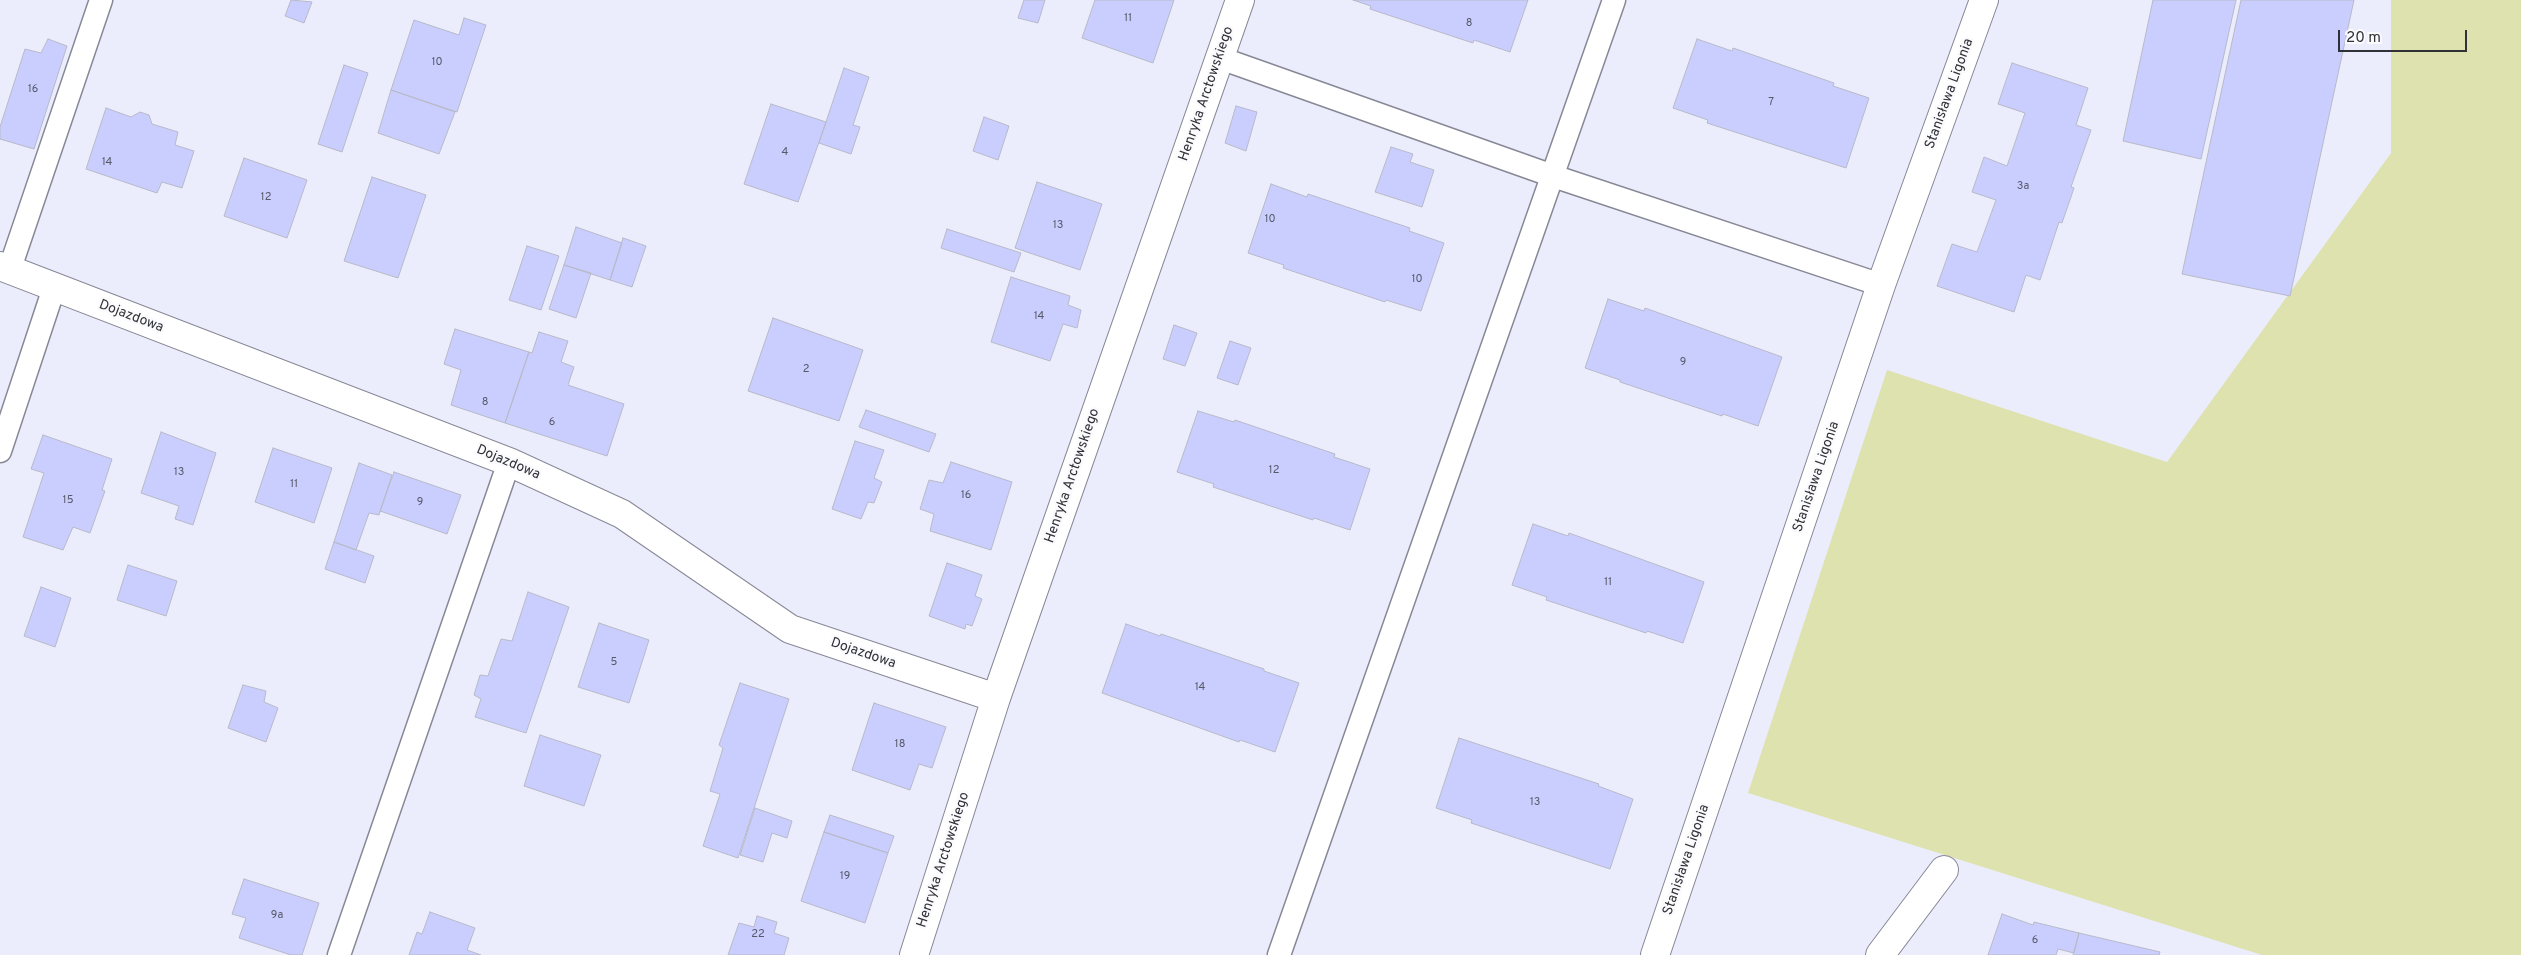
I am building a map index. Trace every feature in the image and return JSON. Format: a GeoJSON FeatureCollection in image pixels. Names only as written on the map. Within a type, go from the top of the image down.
{"type":"FeatureCollection","features":[{"type":"Feature","properties":{"kind":"street","name":"Henryka Arctowskiego"},"geometry":{"type":"LineString","coordinates":[[914,955],[996,698],[1240,0]]}},
{"type":"Feature","properties":{"kind":"street","name":"Stanisława Ligonia"},"geometry":{"type":"LineString","coordinates":[[1655,955],[1881,285],[1984,0]]}},
{"type":"Feature","properties":{"kind":"street","name":"Dojazdowa"},"geometry":{"type":"LineString","coordinates":[[5,269],[509,462],[622,514],[790,629],[996,698]]}},
{"type":"Feature","properties":{"kind":"street"},"geometry":{"type":"LineString","coordinates":[[1880,955],[1944,870]]}},
{"type":"Feature","properties":{"kind":"lane"},"geometry":{"type":"LineString","coordinates":[[5,269],[100,0]]}},
{"type":"Feature","properties":{"kind":"lane"},"geometry":{"type":"LineString","coordinates":[[1280,955],[1614,0]]}},
{"type":"Feature","properties":{"kind":"lane"},"geometry":{"type":"LineString","coordinates":[[1220,58],[1553,176],[1881,285]]}},
{"type":"Feature","properties":{"kind":"lane"},"geometry":{"type":"LineString","coordinates":[[0,451],[54,288]]}},
{"type":"Feature","properties":{"kind":"lane"},"geometry":{"type":"LineString","coordinates":[[338,955],[509,462]]}},
{"type":"Feature","properties":{"kind":"green space"},"geometry":{"type":"Polygon","coordinates":[[[2391,0],[2521,0],[2521,955],[2262,955],[1748,793],[1887,370],[2167,462],[2391,153],[2391,0]]]}},
{"type":"Feature","properties":{"kind":"building"},"geometry":{"type":"Polygon","coordinates":[[[291,0],[312,2],[304,23],[285,16],[291,0]]]}},
{"type":"Feature","properties":{"kind":"building"},"geometry":{"type":"Polygon","coordinates":[[[1024,0],[1045,0],[1038,23],[1018,18],[1024,0]]]}},
{"type":"Feature","properties":{"kind":"building"},"geometry":{"type":"Polygon","coordinates":[[[1095,0],[1174,0],[1153,63],[1082,38],[1095,0]]]}},
{"type":"Feature","properties":{"kind":"building"},"geometry":{"type":"Polygon","coordinates":[[[1353,0],[1528,0],[1510,52],[1474,40],[1473,43],[1370,9],[1371,6],[1353,0]]]}},
{"type":"Feature","properties":{"kind":"building"},"geometry":{"type":"Polygon","coordinates":[[[2153,0],[2236,0],[2201,159],[2123,141],[2153,0]]]}},
{"type":"Feature","properties":{"kind":"building"},"geometry":{"type":"Polygon","coordinates":[[[2241,0],[2354,0],[2290,296],[2182,274],[2241,0]]]}},
{"type":"Feature","properties":{"kind":"building"},"geometry":{"type":"Polygon","coordinates":[[[464,18],[486,25],[457,112],[391,90],[414,20],[459,35],[464,18]]]}},
{"type":"Feature","properties":{"kind":"building"},"geometry":{"type":"Polygon","coordinates":[[[48,39],[67,46],[34,149],[0,139],[0,127],[25,49],[41,53],[48,39]]]}},
{"type":"Feature","properties":{"kind":"building"},"geometry":{"type":"Polygon","coordinates":[[[1697,39],[1732,51],[1733,48],[1834,83],[1833,86],[1869,98],[1846,168],[1707,123],[1708,120],[1673,108],[1697,39]]]}},
{"type":"Feature","properties":{"kind":"building"},"geometry":{"type":"Polygon","coordinates":[[[2012,63],[2088,88],[2076,125],[2091,130],[2071,187],[2074,188],[2062,223],[2059,222],[2040,280],[2026,275],[2014,312],[1937,286],[1952,244],[1977,252],[1996,200],[1972,192],[1984,157],[2007,166],[2025,113],[1998,104],[2012,63]]]}},
{"type":"Feature","properties":{"kind":"building"},"geometry":{"type":"Polygon","coordinates":[[[344,65],[368,73],[342,152],[318,144],[344,65]]]}},
{"type":"Feature","properties":{"kind":"building"},"geometry":{"type":"Polygon","coordinates":[[[844,68],[869,77],[853,125],[860,127],[851,154],[819,143],[844,68]]]}},
{"type":"Feature","properties":{"kind":"building"},"geometry":{"type":"Polygon","coordinates":[[[391,90],[455,112],[439,154],[378,133],[391,90]]]}},
{"type":"Feature","properties":{"kind":"building"},"geometry":{"type":"Polygon","coordinates":[[[771,104],[826,122],[798,202],[744,184],[771,104]]]}},
{"type":"Feature","properties":{"kind":"building"},"geometry":{"type":"Polygon","coordinates":[[[1236,106],[1257,112],[1246,151],[1225,143],[1236,106]]]}},
{"type":"Feature","properties":{"kind":"building"},"geometry":{"type":"Polygon","coordinates":[[[106,108],[131,117],[140,112],[149,115],[152,124],[178,132],[175,145],[194,151],[182,188],[162,182],[157,193],[86,169],[106,108]]]}},
{"type":"Feature","properties":{"kind":"building"},"geometry":{"type":"Polygon","coordinates":[[[984,117],[1009,126],[998,160],[973,151],[984,117]]]}},
{"type":"Feature","properties":{"kind":"building"},"geometry":{"type":"Polygon","coordinates":[[[1391,147],[1413,154],[1410,162],[1434,170],[1422,207],[1375,192],[1391,147]]]}},
{"type":"Feature","properties":{"kind":"building"},"geometry":{"type":"Polygon","coordinates":[[[244,158],[307,180],[287,238],[224,216],[244,158]]]}},
{"type":"Feature","properties":{"kind":"building"},"geometry":{"type":"Polygon","coordinates":[[[372,177],[426,195],[398,278],[344,261],[372,177]]]}},
{"type":"Feature","properties":{"kind":"building"},"geometry":{"type":"Polygon","coordinates":[[[1037,182],[1102,204],[1080,270],[1015,248],[1037,182]]]}},
{"type":"Feature","properties":{"kind":"building"},"geometry":{"type":"Polygon","coordinates":[[[1271,184],[1307,197],[1308,194],[1410,228],[1409,231],[1444,243],[1421,311],[1386,300],[1385,302],[1283,268],[1284,265],[1248,253],[1271,184]]]}},
{"type":"Feature","properties":{"kind":"building"},"geometry":{"type":"Polygon","coordinates":[[[576,227],[622,243],[610,280],[564,265],[576,227]]]}},
{"type":"Feature","properties":{"kind":"building"},"geometry":{"type":"Polygon","coordinates":[[[947,229],[1021,253],[1014,272],[941,248],[947,229]]]}},
{"type":"Feature","properties":{"kind":"building"},"geometry":{"type":"Polygon","coordinates":[[[623,238],[646,246],[632,287],[610,280],[623,238]]]}},
{"type":"Feature","properties":{"kind":"building"},"geometry":{"type":"Polygon","coordinates":[[[527,246],[559,256],[541,310],[509,300],[527,246]]]}},
{"type":"Feature","properties":{"kind":"building"},"geometry":{"type":"Polygon","coordinates":[[[564,265],[591,273],[576,318],[549,309],[564,265]]]}},
{"type":"Feature","properties":{"kind":"building"},"geometry":{"type":"Polygon","coordinates":[[[1011,277],[1070,296],[1068,305],[1081,310],[1077,328],[1063,324],[1050,361],[991,342],[1011,277]]]}},
{"type":"Feature","properties":{"kind":"building"},"geometry":{"type":"Polygon","coordinates":[[[1608,299],[1644,311],[1645,308],[1782,357],[1758,426],[1620,382],[1620,380],[1585,368],[1608,299]]]}},
{"type":"Feature","properties":{"kind":"building"},"geometry":{"type":"Polygon","coordinates":[[[773,318],[863,350],[839,421],[748,391],[773,318]]]}},
{"type":"Feature","properties":{"kind":"building"},"geometry":{"type":"Polygon","coordinates":[[[1174,325],[1197,333],[1185,366],[1163,359],[1174,325]]]}},
{"type":"Feature","properties":{"kind":"building"},"geometry":{"type":"Polygon","coordinates":[[[455,329],[529,352],[505,423],[451,405],[461,370],[444,364],[455,329]]]}},
{"type":"Feature","properties":{"kind":"building"},"geometry":{"type":"Polygon","coordinates":[[[539,332],[568,341],[561,362],[574,367],[568,385],[624,404],[607,456],[505,423],[529,352],[532,353],[539,332]]]}},
{"type":"Feature","properties":{"kind":"building"},"geometry":{"type":"Polygon","coordinates":[[[1230,341],[1251,348],[1238,385],[1217,378],[1230,341]]]}},
{"type":"Feature","properties":{"kind":"building"},"geometry":{"type":"Polygon","coordinates":[[[866,410],[936,434],[929,452],[859,427],[866,410]]]}},
{"type":"Feature","properties":{"kind":"building"},"geometry":{"type":"Polygon","coordinates":[[[1198,411],[1234,422],[1235,420],[1335,454],[1334,457],[1370,469],[1350,530],[1314,518],[1313,520],[1213,487],[1214,484],[1177,472],[1198,411]]]}},
{"type":"Feature","properties":{"kind":"building"},"geometry":{"type":"Polygon","coordinates":[[[161,432],[216,453],[193,525],[175,519],[179,506],[141,493],[161,432]]]}},
{"type":"Feature","properties":{"kind":"building"},"geometry":{"type":"Polygon","coordinates":[[[43,435],[112,459],[102,490],[105,491],[90,533],[73,527],[63,550],[23,537],[44,473],[31,469],[43,435]]]}},
{"type":"Feature","properties":{"kind":"building"},"geometry":{"type":"Polygon","coordinates":[[[855,441],[884,450],[874,478],[882,482],[874,503],[868,502],[861,519],[832,509],[855,441]]]}},
{"type":"Feature","properties":{"kind":"building"},"geometry":{"type":"Polygon","coordinates":[[[273,448],[332,468],[314,523],[255,502],[273,448]]]}},
{"type":"Feature","properties":{"kind":"building"},"geometry":{"type":"Polygon","coordinates":[[[951,462],[1012,482],[991,550],[930,531],[934,514],[920,509],[929,480],[943,483],[951,462]]]}},
{"type":"Feature","properties":{"kind":"building"},"geometry":{"type":"Polygon","coordinates":[[[359,463],[392,475],[379,515],[369,513],[356,550],[334,542],[359,463]]]}},
{"type":"Feature","properties":{"kind":"building"},"geometry":{"type":"Polygon","coordinates":[[[394,472],[461,495],[447,534],[380,511],[394,472]]]}},
{"type":"Feature","properties":{"kind":"building"},"geometry":{"type":"Polygon","coordinates":[[[1533,524],[1568,536],[1569,533],[1704,582],[1683,643],[1647,631],[1646,633],[1546,600],[1547,597],[1512,585],[1533,524]]]}},
{"type":"Feature","properties":{"kind":"building"},"geometry":{"type":"Polygon","coordinates":[[[334,542],[374,556],[365,583],[325,569],[334,542]]]}},
{"type":"Feature","properties":{"kind":"building"},"geometry":{"type":"Polygon","coordinates":[[[947,563],[982,575],[975,596],[982,599],[972,626],[966,624],[965,629],[929,616],[947,563]]]}},
{"type":"Feature","properties":{"kind":"building"},"geometry":{"type":"Polygon","coordinates":[[[128,565],[177,581],[166,616],[117,600],[128,565]]]}},
{"type":"Feature","properties":{"kind":"building"},"geometry":{"type":"Polygon","coordinates":[[[41,587],[71,598],[55,647],[24,636],[41,587]]]}},
{"type":"Feature","properties":{"kind":"building"},"geometry":{"type":"Polygon","coordinates":[[[528,592],[569,607],[526,733],[475,717],[481,699],[474,695],[480,675],[488,676],[501,639],[512,641],[528,592]]]}},
{"type":"Feature","properties":{"kind":"building"},"geometry":{"type":"Polygon","coordinates":[[[599,623],[649,640],[629,703],[578,687],[599,623]]]}},
{"type":"Feature","properties":{"kind":"building"},"geometry":{"type":"Polygon","coordinates":[[[1126,624],[1264,669],[1264,671],[1299,683],[1275,752],[1240,740],[1239,742],[1102,693],[1126,624]]]}},
{"type":"Feature","properties":{"kind":"building"},"geometry":{"type":"Polygon","coordinates":[[[740,683],[789,699],[738,858],[703,846],[720,794],[710,791],[723,748],[719,745],[740,683]]]}},
{"type":"Feature","properties":{"kind":"building"},"geometry":{"type":"Polygon","coordinates":[[[243,685],[266,691],[264,702],[278,708],[266,742],[228,728],[243,685]]]}},
{"type":"Feature","properties":{"kind":"building"},"geometry":{"type":"Polygon","coordinates":[[[874,703],[946,727],[932,768],[919,764],[910,790],[852,770],[874,703]]]}},
{"type":"Feature","properties":{"kind":"building"},"geometry":{"type":"Polygon","coordinates":[[[540,735],[601,755],[584,806],[524,786],[540,735]]]}},
{"type":"Feature","properties":{"kind":"building"},"geometry":{"type":"Polygon","coordinates":[[[1459,738],[1599,784],[1598,786],[1633,799],[1610,869],[1471,823],[1472,820],[1436,808],[1459,738]]]}},
{"type":"Feature","properties":{"kind":"building"},"geometry":{"type":"Polygon","coordinates":[[[755,808],[792,821],[787,838],[772,833],[763,862],[740,855],[755,808]]]}},
{"type":"Feature","properties":{"kind":"building"},"geometry":{"type":"Polygon","coordinates":[[[830,815],[894,836],[888,853],[824,832],[830,815]]]}},
{"type":"Feature","properties":{"kind":"building"},"geometry":{"type":"Polygon","coordinates":[[[824,832],[888,853],[865,923],[801,901],[824,832]]]}},
{"type":"Feature","properties":{"kind":"building"},"geometry":{"type":"Polygon","coordinates":[[[244,879],[319,903],[302,955],[291,955],[239,938],[246,918],[232,914],[244,879]]]}},
{"type":"Feature","properties":{"kind":"building"},"geometry":{"type":"Polygon","coordinates":[[[430,912],[475,928],[467,950],[481,955],[409,955],[417,932],[422,934],[430,912]]]}},
{"type":"Feature","properties":{"kind":"building"},"geometry":{"type":"Polygon","coordinates":[[[2002,914],[2033,925],[2034,922],[2079,933],[2074,953],[2058,949],[2056,955],[1988,955],[2002,914]]]}},
{"type":"Feature","properties":{"kind":"building"},"geometry":{"type":"Polygon","coordinates":[[[757,916],[777,922],[774,933],[789,938],[784,955],[728,955],[739,923],[754,927],[757,916]]]}},
{"type":"Feature","properties":{"kind":"building"},"geometry":{"type":"Polygon","coordinates":[[[2079,933],[2160,952],[2159,955],[2073,955],[2079,933]]]}}]}
